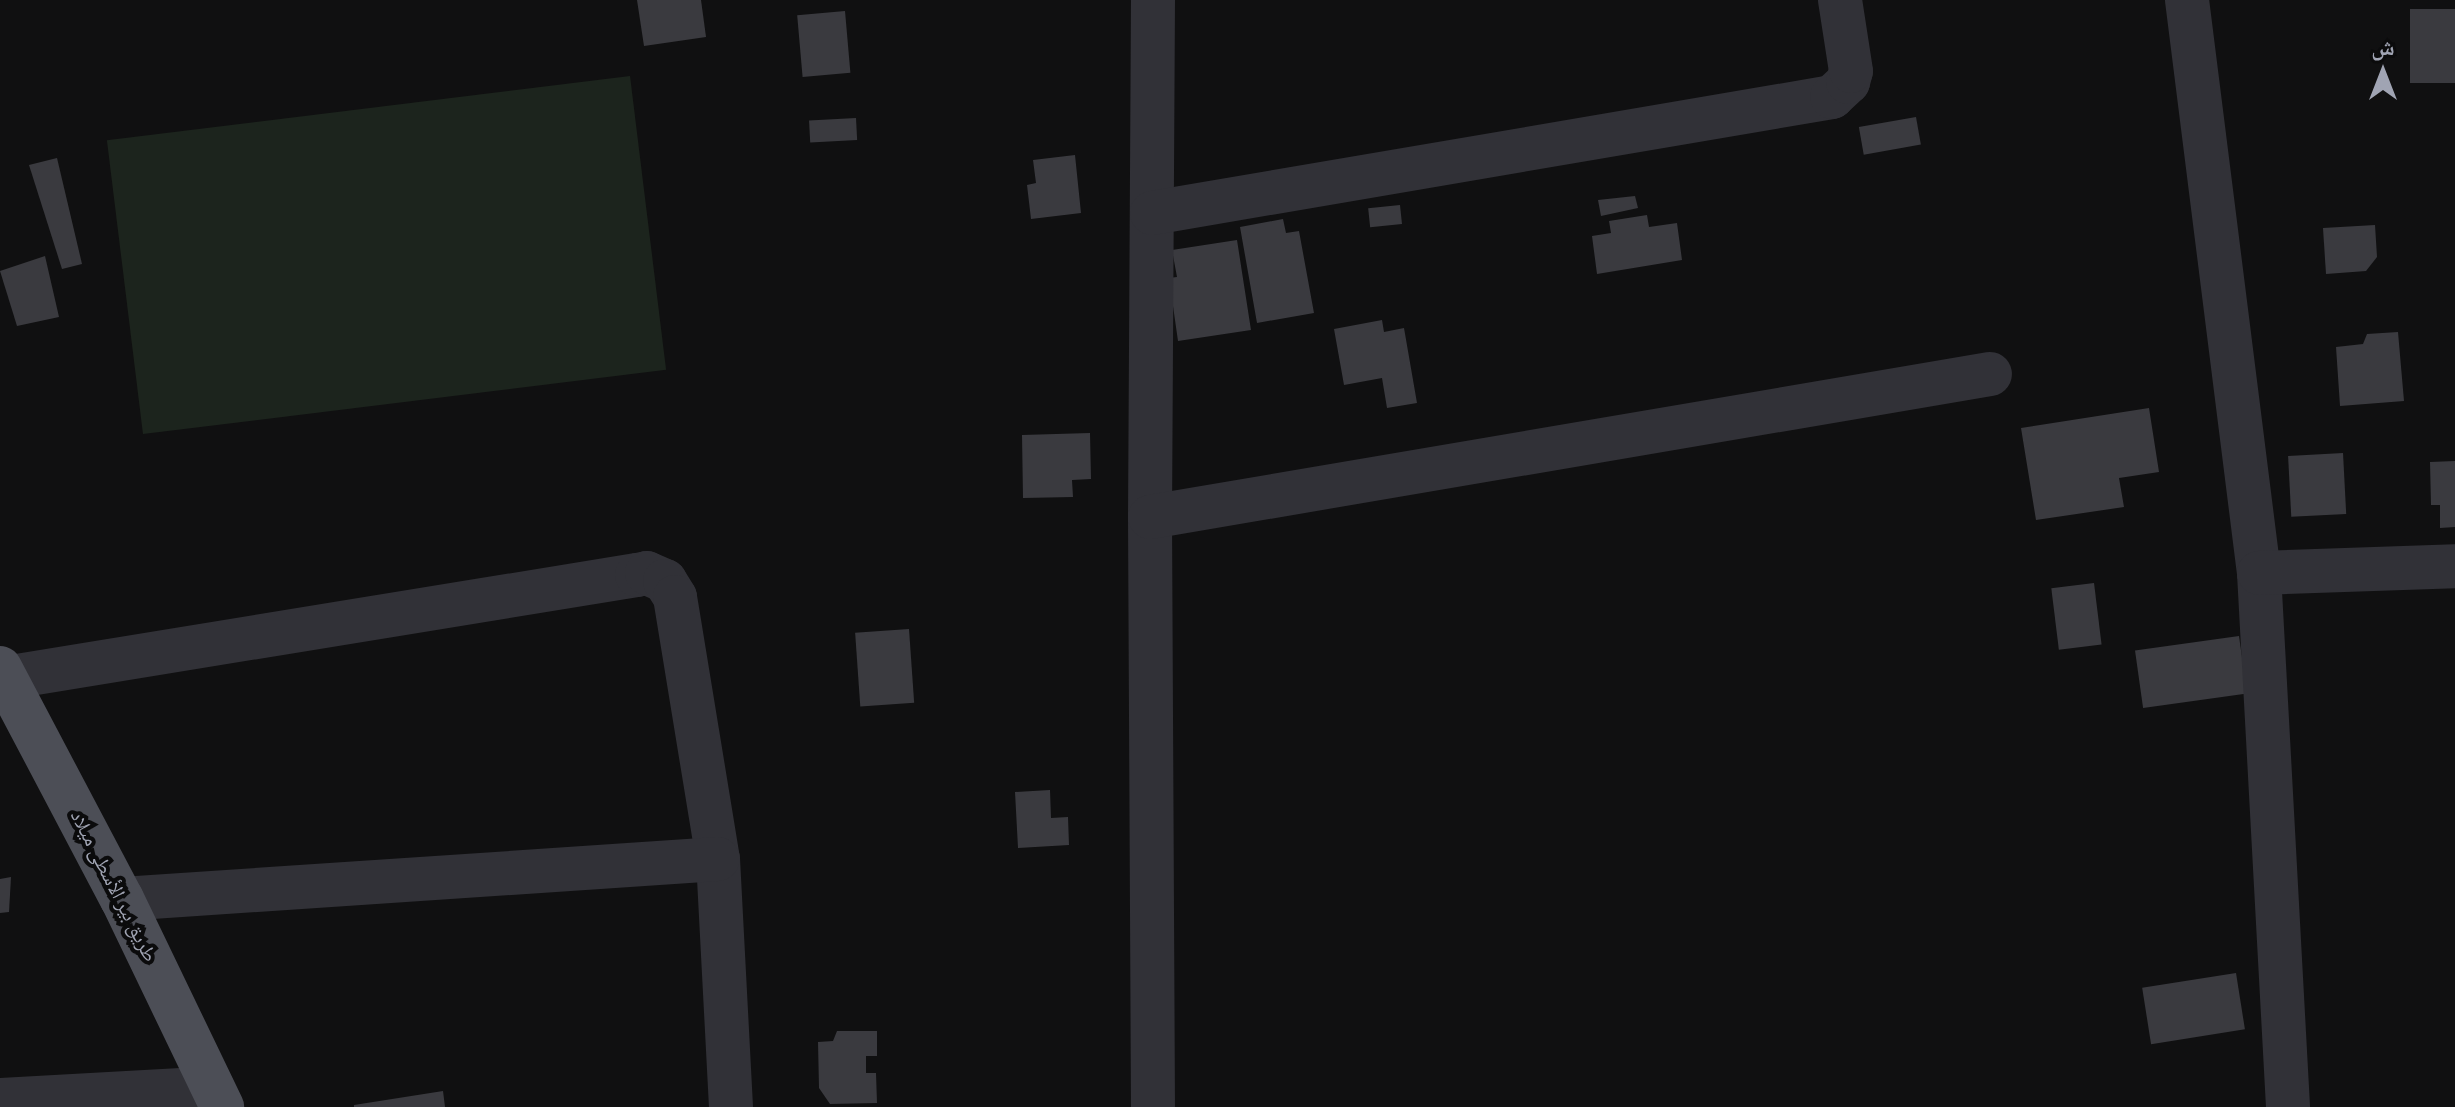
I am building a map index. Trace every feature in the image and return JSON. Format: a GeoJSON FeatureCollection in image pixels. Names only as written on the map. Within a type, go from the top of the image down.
{"type":"FeatureCollection","features":[{"type":"Feature","properties":{"kind":"main road","name":"طريق بير الأسطى ميلاد"},"geometry":{"type":"LineString","coordinates":[[2,673],[122,899],[217,1097]]}},
{"type":"Feature","properties":{"kind":"street"},"geometry":{"type":"LineString","coordinates":[[1153,0],[1150,517],[1153,1107]]}},
{"type":"Feature","properties":{"kind":"street"},"geometry":{"type":"LineString","coordinates":[[1152,213],[1832,97],[1848,82],[1851,71],[1840,0]]}},
{"type":"Feature","properties":{"kind":"street"},"geometry":{"type":"LineString","coordinates":[[2187,0],[2259,573],[2288,1107]]}},
{"type":"Feature","properties":{"kind":"street"},"geometry":{"type":"LineString","coordinates":[[1150,517],[1990,374]]}},
{"type":"Feature","properties":{"kind":"street"},"geometry":{"type":"LineString","coordinates":[[2259,573],[2455,566]]}},
{"type":"Feature","properties":{"kind":"street"},"geometry":{"type":"LineString","coordinates":[[2,673],[647,573],[665,581],[675,597],[718,859],[731,1107]]}},
{"type":"Feature","properties":{"kind":"street"},"geometry":{"type":"LineString","coordinates":[[122,899],[718,859]]}},
{"type":"Feature","properties":{"kind":"street"},"geometry":{"type":"LineString","coordinates":[[0,1100],[217,1097]]}},
{"type":"Feature","properties":{"kind":"shaded area"},"geometry":{"type":"Polygon","coordinates":[[[630,76],[666,370],[143,434],[107,140],[630,76]]]}},
{"type":"Feature","properties":{"kind":"building"},"geometry":{"type":"Polygon","coordinates":[[[637,0],[701,0],[706,37],[644,46],[637,0]]]}},
{"type":"Feature","properties":{"kind":"building"},"geometry":{"type":"Polygon","coordinates":[[[2410,9],[2455,9],[2455,83],[2410,83],[2410,9]]]}},
{"type":"Feature","properties":{"kind":"building"},"geometry":{"type":"Polygon","coordinates":[[[845,11],[850,73],[803,77],[797,15],[845,11]]]}},
{"type":"Feature","properties":{"kind":"building"},"geometry":{"type":"Polygon","coordinates":[[[1916,117],[1921,145],[1864,155],[1859,127],[1916,117]]]}},
{"type":"Feature","properties":{"kind":"building"},"geometry":{"type":"Polygon","coordinates":[[[856,118],[857,140],[810,142],[809,120],[856,118]]]}},
{"type":"Feature","properties":{"kind":"building"},"geometry":{"type":"Polygon","coordinates":[[[1075,155],[1081,213],[1031,219],[1027,185],[1036,183],[1033,160],[1075,155]]]}},
{"type":"Feature","properties":{"kind":"building"},"geometry":{"type":"Polygon","coordinates":[[[57,158],[82,264],[62,269],[29,165],[57,158]]]}},
{"type":"Feature","properties":{"kind":"building"},"geometry":{"type":"Polygon","coordinates":[[[1635,196],[1638,208],[1601,216],[1598,200],[1635,196]]]}},
{"type":"Feature","properties":{"kind":"building"},"geometry":{"type":"Polygon","coordinates":[[[1400,205],[1402,224],[1370,227],[1368,208],[1400,205]]]}},
{"type":"Feature","properties":{"kind":"building"},"geometry":{"type":"Polygon","coordinates":[[[1647,215],[1649,227],[1677,223],[1682,260],[1597,274],[1592,236],[1611,233],[1609,221],[1647,215]]]}},
{"type":"Feature","properties":{"kind":"building"},"geometry":{"type":"Polygon","coordinates":[[[1283,219],[1286,233],[1299,231],[1314,313],[1257,323],[1240,227],[1283,219]]]}},
{"type":"Feature","properties":{"kind":"building"},"geometry":{"type":"Polygon","coordinates":[[[2375,225],[2377,257],[2366,271],[2326,274],[2323,228],[2375,225]]]}},
{"type":"Feature","properties":{"kind":"building"},"geometry":{"type":"Polygon","coordinates":[[[1237,240],[1251,330],[1178,341],[1169,278],[1177,277],[1172,250],[1237,240]]]}},
{"type":"Feature","properties":{"kind":"building"},"geometry":{"type":"Polygon","coordinates":[[[45,256],[59,317],[17,326],[0,271],[45,256]]]}},
{"type":"Feature","properties":{"kind":"building"},"geometry":{"type":"Polygon","coordinates":[[[1382,320],[1384,332],[1404,328],[1417,403],[1387,408],[1382,378],[1344,385],[1334,329],[1382,320]]]}},
{"type":"Feature","properties":{"kind":"building"},"geometry":{"type":"Polygon","coordinates":[[[2398,332],[2404,401],[2340,406],[2336,347],[2363,344],[2367,334],[2398,332]]]}},
{"type":"Feature","properties":{"kind":"building"},"geometry":{"type":"Polygon","coordinates":[[[2149,408],[2159,472],[2119,478],[2124,507],[2036,520],[2021,428],[2149,408]]]}},
{"type":"Feature","properties":{"kind":"building"},"geometry":{"type":"Polygon","coordinates":[[[1090,433],[1091,479],[1072,480],[1073,497],[1023,498],[1022,435],[1090,433]]]}},
{"type":"Feature","properties":{"kind":"building"},"geometry":{"type":"Polygon","coordinates":[[[2343,453],[2346,514],[2291,517],[2288,456],[2343,453]]]}},
{"type":"Feature","properties":{"kind":"building"},"geometry":{"type":"Polygon","coordinates":[[[2455,461],[2455,527],[2440,528],[2440,505],[2431,505],[2430,462],[2455,461]]]}},
{"type":"Feature","properties":{"kind":"building"},"geometry":{"type":"Polygon","coordinates":[[[2094,583],[2102,645],[2059,650],[2051,588],[2094,583]]]}},
{"type":"Feature","properties":{"kind":"building"},"geometry":{"type":"Polygon","coordinates":[[[909,629],[914,703],[860,707],[855,633],[909,629]]]}},
{"type":"Feature","properties":{"kind":"building"},"geometry":{"type":"Polygon","coordinates":[[[2239,636],[2247,693],[2143,708],[2135,651],[2239,636]]]}},
{"type":"Feature","properties":{"kind":"building"},"geometry":{"type":"Polygon","coordinates":[[[1050,790],[1051,818],[1068,817],[1069,845],[1018,848],[1015,792],[1050,790]]]}},
{"type":"Feature","properties":{"kind":"building"},"geometry":{"type":"Polygon","coordinates":[[[11,877],[9,912],[0,913],[0,879],[11,877]]]}},
{"type":"Feature","properties":{"kind":"building"},"geometry":{"type":"Polygon","coordinates":[[[2236,973],[2245,1029],[2151,1044],[2142,988],[2236,973]]]}},
{"type":"Feature","properties":{"kind":"building"},"geometry":{"type":"Polygon","coordinates":[[[837,1031],[877,1031],[877,1056],[866,1056],[866,1073],[876,1073],[877,1103],[830,1104],[819,1088],[818,1042],[833,1041],[837,1031]]]}},
{"type":"Feature","properties":{"kind":"building"},"geometry":{"type":"Polygon","coordinates":[[[443,1091],[445,1107],[354,1107],[354,1105],[443,1091]]]}}]}
